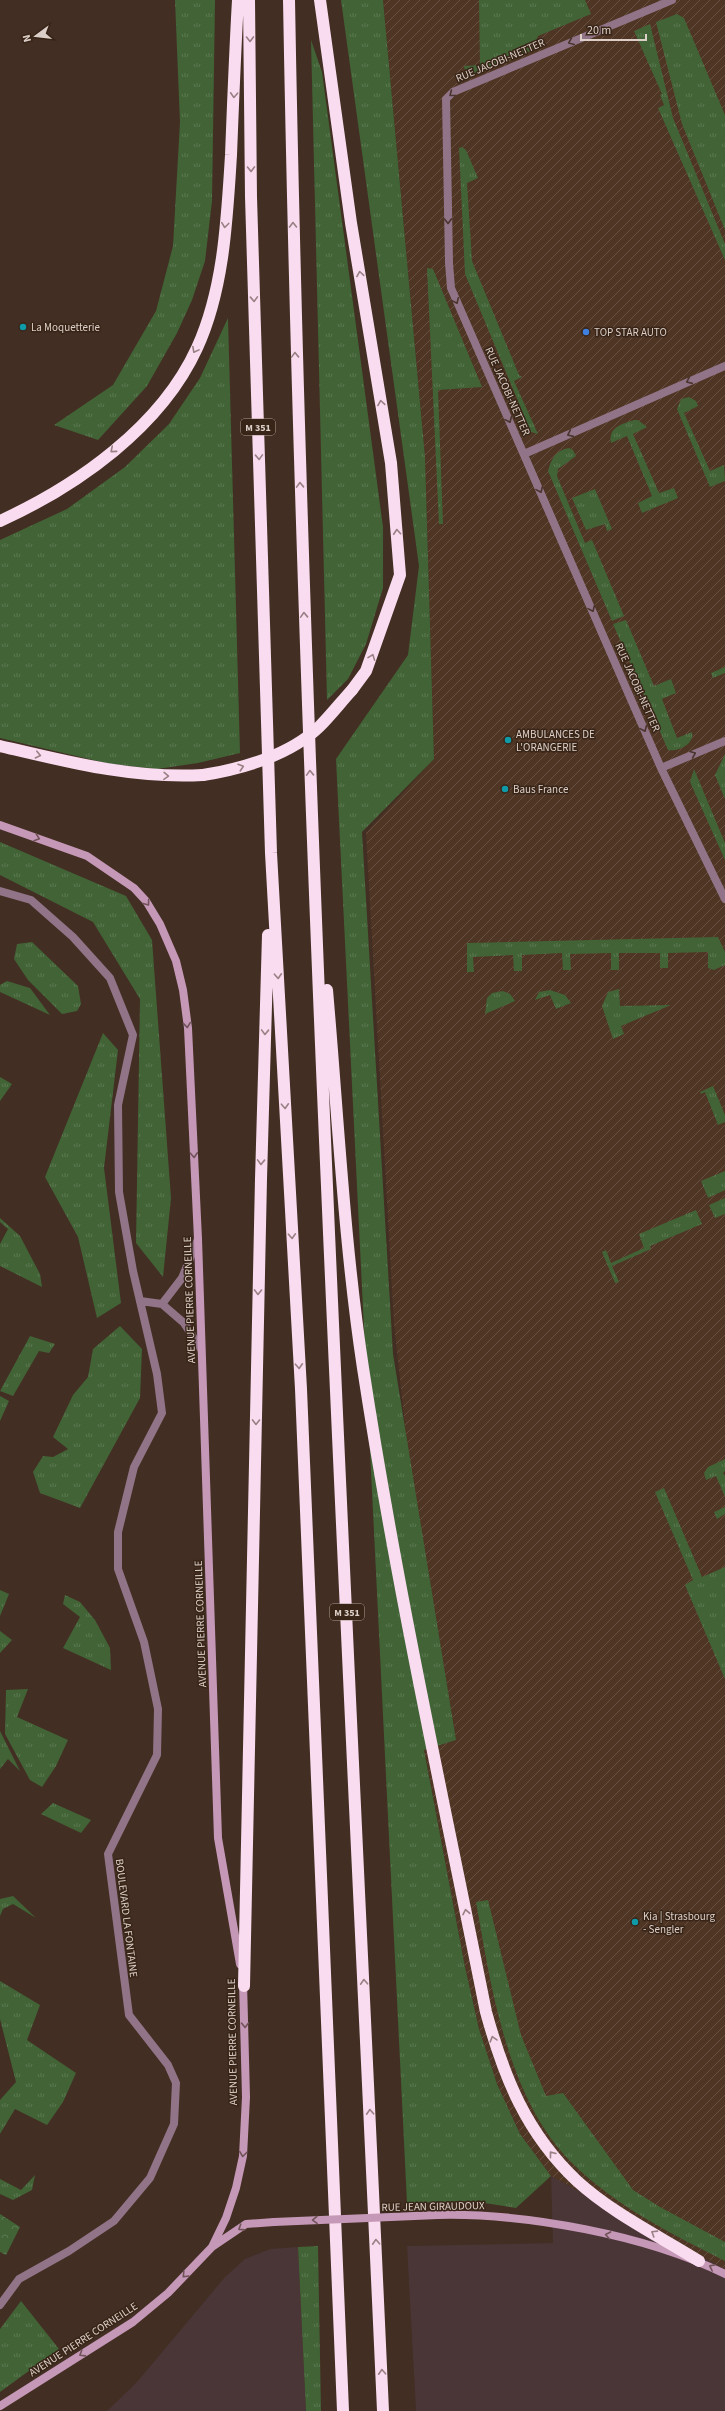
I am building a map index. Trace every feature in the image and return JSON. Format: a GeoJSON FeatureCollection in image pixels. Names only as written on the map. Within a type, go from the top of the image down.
{"type":"FeatureCollection","features":[{"type":"Feature","properties":{"kind":"highway"},"geometry":{"type":"LineString","coordinates":[[0,521],[34,505],[76,481],[116,448],[157,410],[197,348],[212,304],[221,260],[228,202],[238,0]]}},
{"type":"Feature","properties":{"kind":"highway","name":"M 351"},"geometry":{"type":"LineString","coordinates":[[249,0],[251,197],[271,853],[301,1397],[343,2411]]}},
{"type":"Feature","properties":{"kind":"highway","name":"M 351"},"geometry":{"type":"LineString","coordinates":[[289,0],[295,340],[312,812],[383,2411]]}},
{"type":"Feature","properties":{"kind":"highway"},"geometry":{"type":"LineString","coordinates":[[0,746],[107,770],[167,777],[224,772],[275,755],[299,742],[318,728],[352,690],[366,671],[400,575],[391,464],[352,223],[320,0]]}},
{"type":"Feature","properties":{"kind":"highway"},"geometry":{"type":"LineString","coordinates":[[312,812],[349,1239],[363,1366],[396,1554],[486,2012],[512,2091],[527,2120],[559,2163],[578,2182],[602,2199],[699,2261]]}},
{"type":"Feature","properties":{"kind":"highway"},"geometry":{"type":"LineString","coordinates":[[244,1986],[261,1187],[271,853]]}},
{"type":"Feature","properties":{"kind":"street","name":"RUE JACOBI-NETTER"},"geometry":{"type":"LineString","coordinates":[[672,0],[453,92],[446,100],[451,288],[661,768],[722,884],[725,900]]}},
{"type":"Feature","properties":{"kind":"street"},"geometry":{"type":"LineString","coordinates":[[524,454],[725,366]]}},
{"type":"Feature","properties":{"kind":"street"},"geometry":{"type":"LineString","coordinates":[[661,768],[725,740]]}},
{"type":"Feature","properties":{"kind":"street","name":"AVENUE PIERRE CORNEILLE"},"geometry":{"type":"LineString","coordinates":[[0,825],[87,856],[134,888],[146,901],[160,924],[176,961],[188,1028],[198,1239],[218,1838],[244,1986],[246,2097],[243,2156],[236,2188],[226,2218],[212,2247],[168,2293],[133,2322],[0,2406]]}},
{"type":"Feature","properties":{"kind":"street","name":"BOULEVARD LA FONTAINE"},"geometry":{"type":"LineString","coordinates":[[0,891],[31,900],[73,936],[110,978],[133,1035],[118,1106],[119,1192],[140,1301],[157,1374],[162,1414],[134,1467],[118,1532],[118,1569],[144,1642],[158,1709],[157,1754],[108,1854],[129,2015],[168,2065],[176,2083],[174,2124],[150,2178],[114,2221],[69,2251],[18,2279],[0,2305]]}},
{"type":"Feature","properties":{"kind":"street"},"geometry":{"type":"LineString","coordinates":[[162,1304],[182,1278],[198,1239]]}},
{"type":"Feature","properties":{"kind":"street"},"geometry":{"type":"LineString","coordinates":[[140,1301],[162,1304],[184,1323],[202,1349]]}},
{"type":"Feature","properties":{"kind":"street","name":"RUE JEAN GIRAUDOUX"},"geometry":{"type":"LineString","coordinates":[[212,2247],[246,2224],[470,2214],[532,2220],[615,2236],[699,2261],[725,2274]]}},
{"type":"Feature","properties":{"kind":"shaded area"},"geometry":{"type":"Polygon","coordinates":[[[383,0],[725,0],[725,2269],[551,2176],[520,2134],[497,2084],[479,2029],[465,1967],[424,1749],[456,1740],[407,1444],[394,1324],[366,833],[434,759],[425,457],[383,0]]]}},
{"type":"Feature","properties":{"kind":"shaded area"},"geometry":{"type":"Polygon","coordinates":[[[551,2176],[725,2269],[725,2411],[416,2411],[407,2246],[553,2243],[551,2176]]]}},
{"type":"Feature","properties":{"kind":"shaded area"},"geometry":{"type":"Polygon","coordinates":[[[298,2247],[306,2411],[107,2411],[137,2382],[225,2277],[245,2259],[270,2249],[298,2247]]]}},
{"type":"Feature","properties":{"kind":"green space"},"geometry":{"type":"Polygon","coordinates":[[[175,0],[215,0],[212,201],[205,261],[192,300],[177,333],[147,386],[98,440],[54,425],[113,385],[156,311],[173,246],[180,122],[175,0]]]}},
{"type":"Feature","properties":{"kind":"green space"},"geometry":{"type":"Polygon","coordinates":[[[341,0],[383,0],[425,457],[434,759],[362,832],[393,1354],[456,1740],[424,1750],[465,1967],[479,2029],[497,2084],[520,2134],[551,2176],[516,2208],[472,2201],[407,2203],[336,759],[408,655],[419,566],[341,0]]]}},
{"type":"Feature","properties":{"kind":"green space"},"geometry":{"type":"Polygon","coordinates":[[[479,0],[585,0],[591,14],[538,36],[533,50],[469,76],[465,71],[464,66],[480,65],[479,0]]]}},
{"type":"Feature","properties":{"kind":"green space"},"geometry":{"type":"Polygon","coordinates":[[[677,14],[684,18],[725,115],[725,230],[682,124],[656,22],[677,14]]]}},
{"type":"Feature","properties":{"kind":"green space"},"geometry":{"type":"Polygon","coordinates":[[[650,24],[673,118],[725,244],[725,260],[658,108],[664,105],[660,95],[662,94],[634,31],[650,24]]]}},
{"type":"Feature","properties":{"kind":"green space"},"geometry":{"type":"Polygon","coordinates":[[[311,40],[322,72],[383,527],[383,588],[366,644],[348,679],[327,700],[311,40]]]}},
{"type":"Feature","properties":{"kind":"green space"},"geometry":{"type":"Polygon","coordinates":[[[462,147],[466,150],[478,178],[467,183],[472,261],[519,375],[522,377],[514,381],[538,434],[531,432],[465,274],[459,148],[462,147]]]}},
{"type":"Feature","properties":{"kind":"green space"},"geometry":{"type":"Polygon","coordinates":[[[427,268],[433,269],[482,387],[438,390],[443,524],[439,524],[427,268]]]}},
{"type":"Feature","properties":{"kind":"green space"},"geometry":{"type":"Polygon","coordinates":[[[228,318],[240,753],[198,763],[157,769],[110,764],[0,738],[0,540],[67,509],[125,467],[169,424],[200,378],[228,318]]]}},
{"type":"Feature","properties":{"kind":"green space"},"geometry":{"type":"Polygon","coordinates":[[[689,397],[696,401],[698,406],[684,413],[710,471],[724,465],[725,481],[710,487],[677,409],[681,399],[689,397]]]}},
{"type":"Feature","properties":{"kind":"green space"},"geometry":{"type":"Polygon","coordinates":[[[634,420],[638,420],[647,427],[633,434],[659,493],[674,488],[678,498],[642,513],[638,503],[652,496],[627,436],[611,443],[612,433],[617,427],[634,420]]]}},
{"type":"Feature","properties":{"kind":"green space"},"geometry":{"type":"Polygon","coordinates":[[[569,448],[573,450],[576,456],[558,469],[557,476],[585,543],[592,540],[624,616],[612,621],[548,471],[557,453],[569,448]]]}},
{"type":"Feature","properties":{"kind":"green space"},"geometry":{"type":"Polygon","coordinates":[[[595,489],[612,529],[607,531],[605,524],[586,530],[572,498],[595,489]]]}},
{"type":"Feature","properties":{"kind":"green space"},"geometry":{"type":"Polygon","coordinates":[[[626,620],[654,686],[671,679],[676,693],[662,699],[677,738],[692,732],[691,740],[681,748],[676,750],[668,750],[613,624],[626,620]]]}},
{"type":"Feature","properties":{"kind":"green space"},"geometry":{"type":"Polygon","coordinates":[[[725,667],[725,673],[713,678],[711,673],[725,667]]]}},
{"type":"Feature","properties":{"kind":"green space"},"geometry":{"type":"Polygon","coordinates":[[[725,754],[725,799],[715,775],[725,754]]]}},
{"type":"Feature","properties":{"kind":"green space"},"geometry":{"type":"Polygon","coordinates":[[[694,769],[725,843],[725,860],[690,782],[694,769]]]}},
{"type":"Feature","properties":{"kind":"green space"},"geometry":{"type":"Polygon","coordinates":[[[0,842],[126,896],[152,940],[171,1198],[163,1277],[136,1243],[140,999],[93,922],[0,875],[0,842]]]}},
{"type":"Feature","properties":{"kind":"green space"},"geometry":{"type":"Polygon","coordinates":[[[718,937],[725,952],[725,965],[714,970],[708,968],[708,952],[668,953],[668,968],[660,968],[660,953],[619,953],[619,970],[611,970],[611,953],[570,954],[571,970],[563,970],[562,953],[522,955],[522,971],[514,971],[513,955],[473,957],[474,972],[467,972],[467,943],[718,937]]]}},
{"type":"Feature","properties":{"kind":"green space"},"geometry":{"type":"Polygon","coordinates":[[[32,942],[78,986],[81,1004],[77,1011],[62,1014],[28,980],[14,959],[17,944],[32,942]]]}},
{"type":"Feature","properties":{"kind":"green space"},"geometry":{"type":"Polygon","coordinates":[[[7,981],[30,988],[50,1015],[0,992],[0,985],[7,981]]]}},
{"type":"Feature","properties":{"kind":"green space"},"geometry":{"type":"Polygon","coordinates":[[[619,989],[620,1006],[671,1005],[621,1026],[624,1034],[613,1039],[602,1006],[608,992],[619,989]]]}},
{"type":"Feature","properties":{"kind":"green space"},"geometry":{"type":"Polygon","coordinates":[[[550,990],[565,995],[571,1003],[556,1009],[550,995],[535,1000],[539,992],[550,990]]]}},
{"type":"Feature","properties":{"kind":"green space"},"geometry":{"type":"Polygon","coordinates":[[[503,991],[510,994],[515,1001],[485,1014],[487,998],[492,993],[503,991]]]}},
{"type":"Feature","properties":{"kind":"green space"},"geometry":{"type":"Polygon","coordinates":[[[103,1033],[118,1050],[104,1168],[121,1303],[97,1318],[78,1237],[45,1177],[103,1033]]]}},
{"type":"Feature","properties":{"kind":"green space"},"geometry":{"type":"Polygon","coordinates":[[[0,1077],[12,1084],[0,1101],[0,1077]]]}},
{"type":"Feature","properties":{"kind":"green space"},"geometry":{"type":"Polygon","coordinates":[[[713,1086],[725,1115],[725,1122],[718,1125],[705,1092],[701,1094],[700,1092],[713,1086]]]}},
{"type":"Feature","properties":{"kind":"green space"},"geometry":{"type":"Polygon","coordinates":[[[725,1171],[725,1190],[708,1198],[701,1181],[725,1171]]]}},
{"type":"Feature","properties":{"kind":"green space"},"geometry":{"type":"Polygon","coordinates":[[[725,1198],[725,1214],[715,1218],[709,1205],[725,1198]]]}},
{"type":"Feature","properties":{"kind":"green space"},"geometry":{"type":"Polygon","coordinates":[[[696,1210],[702,1224],[650,1246],[651,1249],[612,1266],[619,1282],[615,1283],[602,1252],[606,1250],[611,1263],[644,1248],[639,1234],[696,1210]]]}},
{"type":"Feature","properties":{"kind":"green space"},"geometry":{"type":"Polygon","coordinates":[[[0,1218],[20,1236],[40,1274],[42,1287],[0,1266],[0,1244],[8,1229],[0,1222],[0,1218]]]}},
{"type":"Feature","properties":{"kind":"green space"},"geometry":{"type":"Polygon","coordinates":[[[120,1326],[142,1349],[140,1398],[80,1508],[40,1493],[33,1472],[43,1456],[53,1457],[68,1449],[53,1437],[73,1395],[88,1377],[93,1349],[120,1326]]]}},
{"type":"Feature","properties":{"kind":"green space"},"geometry":{"type":"Polygon","coordinates":[[[30,1336],[55,1344],[49,1353],[39,1351],[13,1396],[0,1391],[30,1336]]]}},
{"type":"Feature","properties":{"kind":"green space"},"geometry":{"type":"Polygon","coordinates":[[[0,1396],[9,1401],[0,1421],[0,1396]]]}},
{"type":"Feature","properties":{"kind":"green space"},"geometry":{"type":"Polygon","coordinates":[[[725,1459],[725,1471],[723,1473],[725,1476],[725,1497],[716,1476],[706,1480],[704,1473],[708,1467],[725,1459]]]}},
{"type":"Feature","properties":{"kind":"green space"},"geometry":{"type":"Polygon","coordinates":[[[664,1488],[702,1577],[725,1567],[725,1679],[685,1585],[693,1580],[655,1492],[664,1488]]]}},
{"type":"Feature","properties":{"kind":"green space"},"geometry":{"type":"Polygon","coordinates":[[[725,1507],[725,1514],[717,1519],[714,1512],[725,1507]]]}},
{"type":"Feature","properties":{"kind":"green space"},"geometry":{"type":"Polygon","coordinates":[[[0,1590],[9,1594],[0,1616],[0,1590]]]}},
{"type":"Feature","properties":{"kind":"green space"},"geometry":{"type":"Polygon","coordinates":[[[65,1595],[80,1602],[95,1620],[110,1648],[111,1670],[63,1648],[80,1617],[63,1604],[65,1595]]]}},
{"type":"Feature","properties":{"kind":"green space"},"geometry":{"type":"Polygon","coordinates":[[[0,1631],[12,1640],[0,1653],[0,1631]]]}},
{"type":"Feature","properties":{"kind":"green space"},"geometry":{"type":"Polygon","coordinates":[[[28,1689],[17,1717],[68,1740],[56,1766],[42,1787],[30,1780],[5,1734],[6,1690],[28,1689]]]}},
{"type":"Feature","properties":{"kind":"green space"},"geometry":{"type":"Polygon","coordinates":[[[0,1731],[20,1771],[8,1759],[0,1769],[0,1731]]]}},
{"type":"Feature","properties":{"kind":"green space"},"geometry":{"type":"Polygon","coordinates":[[[53,1803],[91,1820],[81,1833],[41,1814],[53,1803]]]}},
{"type":"Feature","properties":{"kind":"green space"},"geometry":{"type":"Polygon","coordinates":[[[13,1896],[36,1918],[13,1904],[3,1909],[0,1916],[0,1899],[13,1896]]]}},
{"type":"Feature","properties":{"kind":"green space"},"geometry":{"type":"Polygon","coordinates":[[[488,1900],[521,2035],[546,2096],[563,2093],[633,2190],[660,2207],[725,2242],[725,2261],[644,2218],[606,2192],[571,2162],[549,2136],[531,2106],[517,2074],[505,2040],[488,1969],[476,1902],[488,1900]]]}},
{"type":"Feature","properties":{"kind":"green space"},"geometry":{"type":"Polygon","coordinates":[[[0,1981],[40,2005],[27,2040],[76,2073],[63,2102],[47,2125],[15,2109],[0,2134],[0,2100],[16,2082],[0,2019],[0,1981]]]}},
{"type":"Feature","properties":{"kind":"green space"},"geometry":{"type":"Polygon","coordinates":[[[35,2175],[32,2190],[13,2200],[0,2194],[0,2179],[21,2190],[35,2175]]]}},
{"type":"Feature","properties":{"kind":"green space"},"geometry":{"type":"Polygon","coordinates":[[[0,2214],[20,2227],[6,2255],[0,2252],[0,2214]]]}},
{"type":"Feature","properties":{"kind":"green space"},"geometry":{"type":"Polygon","coordinates":[[[318,2246],[321,2411],[306,2411],[298,2247],[318,2246]]]}},
{"type":"Feature","properties":{"kind":"green space"},"geometry":{"type":"Polygon","coordinates":[[[21,2301],[59,2349],[0,2392],[0,2329],[21,2301]]]}},
{"type":"Feature","properties":{"kind":"place","name":"La Moquetterie"},"geometry":{"type":"Point","coordinates":[23,327]}},
{"type":"Feature","properties":{"kind":"place","name":"TOP STAR AUTO"},"geometry":{"type":"Point","coordinates":[586,332]}},
{"type":"Feature","properties":{"kind":"place","name":"AMBULANCES DE L'ORANGERIE"},"geometry":{"type":"Point","coordinates":[508,740]}},
{"type":"Feature","properties":{"kind":"place","name":"Baus France"},"geometry":{"type":"Point","coordinates":[505,789]}},
{"type":"Feature","properties":{"kind":"place","name":"Kia | Strasbourg - Sengler"},"geometry":{"type":"Point","coordinates":[635,1922]}}]}
